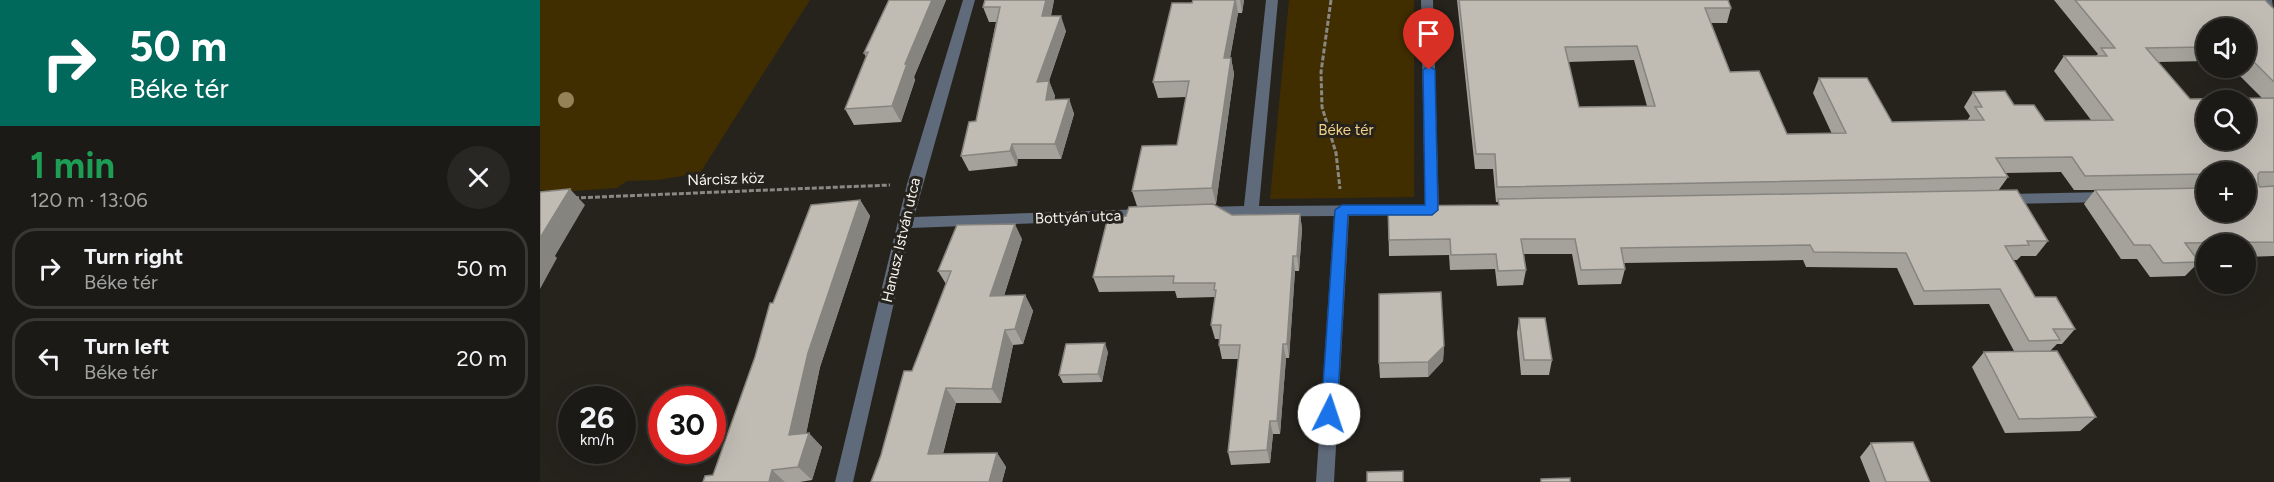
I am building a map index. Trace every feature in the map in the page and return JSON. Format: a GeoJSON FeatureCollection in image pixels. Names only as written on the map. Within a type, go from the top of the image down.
{"type":"FeatureCollection","features":[{"type":"Feature","properties":{"kind":"street","name":"Hanusz István utca"},"geometry":{"type":"LineString","coordinates":[[844,482],[914,184],[969,0]]}},
{"type":"Feature","properties":{"kind":"street"},"geometry":{"type":"LineString","coordinates":[[1251,210],[1272,0]]}},
{"type":"Feature","properties":{"kind":"street"},"geometry":{"type":"LineString","coordinates":[[1191,212],[1438,210],[1427,0]]}},
{"type":"Feature","properties":{"kind":"street"},"geometry":{"type":"LineString","coordinates":[[2265,0],[2274,8]]}},
{"type":"Feature","properties":{"kind":"street"},"geometry":{"type":"LineString","coordinates":[[1992,199],[2123,196]]}},
{"type":"Feature","properties":{"kind":"street"},"geometry":{"type":"LineString","coordinates":[[1324,482],[1342,210]]}},
{"type":"Feature","properties":{"kind":"street","name":"Bottyán utca"},"geometry":{"type":"LineString","coordinates":[[906,224],[1156,214]]}},
{"type":"Feature","properties":{"kind":"path"},"geometry":{"type":"LineString","coordinates":[[1331,0],[1321,72],[1322,107],[1336,153],[1342,210]]}},
{"type":"Feature","properties":{"kind":"path","name":"Nárcisz köz"},"geometry":{"type":"LineString","coordinates":[[563,198],[914,184]]}},
{"type":"Feature","properties":{"kind":"green space"},"geometry":{"type":"Polygon","coordinates":[[[540,0],[810,0],[700,173],[658,180],[627,181],[617,188],[558,192],[540,190],[540,0]]]}},
{"type":"Feature","properties":{"kind":"green space","name":"Béke tér"},"geometry":{"type":"Polygon","coordinates":[[[1289,0],[1414,0],[1414,197],[1270,199],[1289,0]]]}},
{"type":"Feature","properties":{"kind":"building"},"geometry":{"type":"Polygon","coordinates":[[[889,0],[932,0],[905,64],[907,64],[892,106],[845,109],[868,52],[864,53],[889,0]]]}},
{"type":"Feature","properties":{"kind":"building"},"geometry":{"type":"Polygon","coordinates":[[[985,0],[1046,0],[1042,16],[1061,16],[1037,82],[1049,81],[1046,100],[1069,99],[1055,144],[1012,144],[1010,151],[961,156],[969,122],[976,121],[1000,7],[983,7],[985,0]]]}},
{"type":"Feature","properties":{"kind":"building"},"geometry":{"type":"Polygon","coordinates":[[[1193,0],[1235,0],[1224,58],[1231,58],[1212,188],[1132,191],[1142,146],[1177,145],[1189,81],[1153,82],[1172,3],[1192,3],[1193,0]]]}},
{"type":"Feature","properties":{"kind":"building"},"geometry":{"type":"Polygon","coordinates":[[[1459,0],[1728,0],[1731,8],[1705,8],[1730,72],[1759,71],[1787,134],[1846,133],[1819,78],[1867,78],[1892,122],[1984,120],[1975,107],[1982,107],[1973,92],[2005,91],[2014,105],[2034,105],[2045,121],[2113,120],[2064,56],[2107,56],[2101,48],[2115,48],[2075,0],[2265,0],[2274,9],[2274,82],[2256,64],[2256,18],[2196,18],[2196,47],[2146,48],[2190,99],[2196,99],[2196,150],[2256,150],[2256,98],[2274,98],[2274,172],[2260,172],[2258,184],[2260,187],[2274,186],[2274,242],[2256,242],[2256,234],[2196,234],[2196,243],[2185,243],[2196,258],[2196,262],[2163,263],[2150,245],[2134,245],[2095,190],[2196,188],[2196,222],[2256,222],[2256,162],[2196,162],[2196,174],[2085,176],[2072,157],[1996,158],[2008,177],[1497,187],[1495,154],[1476,154],[1459,0]],[[1637,46],[1565,47],[1579,107],[1655,106],[1637,46]]]}},
{"type":"Feature","properties":{"kind":"building"},"geometry":{"type":"Polygon","coordinates":[[[570,189],[540,238],[540,192],[570,189]]]}},
{"type":"Feature","properties":{"kind":"building"},"geometry":{"type":"Polygon","coordinates":[[[2017,190],[2048,241],[2027,241],[2029,245],[2005,246],[2035,297],[2056,297],[2075,329],[2053,329],[2060,340],[2029,341],[2000,289],[1924,291],[1906,253],[1814,252],[1810,245],[1621,248],[1625,269],[1581,270],[1575,239],[1521,239],[1526,270],[1498,271],[1496,254],[1451,255],[1450,239],[1389,240],[1388,206],[1499,205],[1498,199],[2017,190]]]}},
{"type":"Feature","properties":{"kind":"building"},"geometry":{"type":"Polygon","coordinates":[[[860,200],[808,353],[789,435],[809,433],[798,467],[772,470],[769,482],[703,482],[705,476],[713,475],[717,464],[726,464],[726,438],[755,357],[770,303],[773,303],[811,205],[860,200]]]}},
{"type":"Feature","properties":{"kind":"building"},"geometry":{"type":"Polygon","coordinates":[[[1213,204],[1232,215],[1300,214],[1297,256],[1293,256],[1287,344],[1283,344],[1277,421],[1270,421],[1267,450],[1228,452],[1240,345],[1219,345],[1221,325],[1211,325],[1215,283],[1173,283],[1174,276],[1093,277],[1108,217],[1126,216],[1129,207],[1213,204]]]}},
{"type":"Feature","properties":{"kind":"building"},"geometry":{"type":"Polygon","coordinates":[[[1015,224],[990,296],[1025,295],[1015,329],[1005,330],[992,389],[946,388],[928,454],[997,453],[989,482],[871,482],[881,455],[904,371],[912,371],[951,271],[938,271],[957,225],[1015,224]]]}},
{"type":"Feature","properties":{"kind":"building"},"geometry":{"type":"Polygon","coordinates":[[[1441,292],[1444,346],[1428,362],[1379,363],[1379,294],[1441,292]]]}},
{"type":"Feature","properties":{"kind":"building"},"geometry":{"type":"Polygon","coordinates":[[[1519,318],[1545,318],[1552,360],[1524,360],[1519,318]]]}},
{"type":"Feature","properties":{"kind":"building"},"geometry":{"type":"Polygon","coordinates":[[[1105,343],[1098,374],[1059,375],[1066,344],[1105,343]]]}},
{"type":"Feature","properties":{"kind":"building"},"geometry":{"type":"Polygon","coordinates":[[[2057,351],[2096,417],[2019,419],[1984,352],[2057,351]]]}},
{"type":"Feature","properties":{"kind":"building"},"geometry":{"type":"Polygon","coordinates":[[[1913,442],[1930,482],[1886,482],[1871,443],[1913,442]]]}},
{"type":"Feature","properties":{"kind":"building"},"geometry":{"type":"Polygon","coordinates":[[[1403,471],[1403,482],[1367,482],[1367,472],[1403,471]]]}},
{"type":"Feature","properties":{"kind":"building"},"geometry":{"type":"Polygon","coordinates":[[[1570,478],[1570,482],[1541,482],[1541,479],[1570,478]]]}},
{"type":"Feature","properties":{"kind":"route"},"geometry":{"type":"LineString","coordinates":[[1329,414],[1342,210],[1432,210],[1429,70]]}}]}
